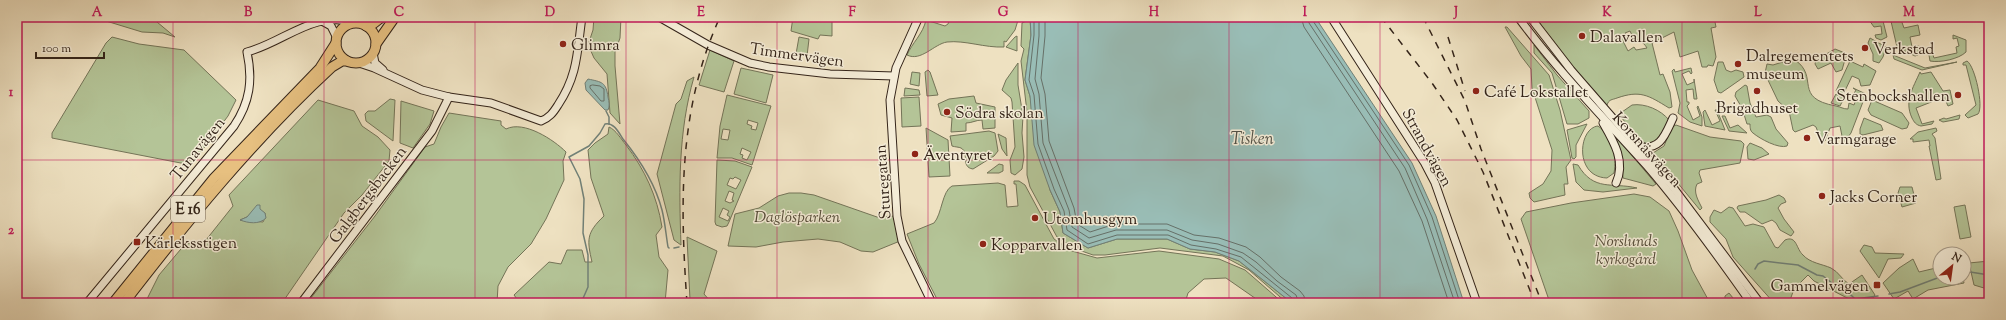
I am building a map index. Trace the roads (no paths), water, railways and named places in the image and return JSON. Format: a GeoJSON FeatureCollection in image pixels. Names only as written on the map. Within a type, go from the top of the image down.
{"type":"FeatureCollection","features":[{"type":"Feature","properties":{"kind":"highway","name":"E 16"},"geometry":{"type":"LineString","coordinates":[[113,303],[214,178],[320,68],[344,27],[373,24],[382,17]]}},
{"type":"Feature","properties":{"kind":"highway"},"geometry":{"type":"LineString","coordinates":[[336,41],[338,53],[347,61],[359,63],[367,59],[395,17]]}},
{"type":"Feature","properties":{"kind":"highway"},"geometry":{"type":"LineString","coordinates":[[361,25],[374,35],[375,48]]}},
{"type":"Feature","properties":{"kind":"highway","name":"E 16"},"geometry":{"type":"LineString","coordinates":[[124,303],[205,202],[261,139],[332,67],[342,61],[347,61]]}},
{"type":"Feature","properties":{"kind":"street"},"geometry":{"type":"LineString","coordinates":[[359,63],[411,86],[449,97],[491,103],[533,120],[541,121],[548,119],[567,92],[573,80],[582,17]]}},
{"type":"Feature","properties":{"kind":"street","name":"Timmervägen"},"geometry":{"type":"LineString","coordinates":[[659,17],[708,45],[750,63],[769,67],[830,74],[894,76]]}},
{"type":"Feature","properties":{"kind":"street","name":"Sturegatan"},"geometry":{"type":"LineString","coordinates":[[919,17],[902,54],[894,76],[890,100],[897,216],[902,241],[932,303]]}},
{"type":"Feature","properties":{"kind":"street","name":"Strandvägen"},"geometry":{"type":"LineString","coordinates":[[1331,17],[1424,162],[1435,183],[1477,303]]}},
{"type":"Feature","properties":{"kind":"street","name":"Korsnäsvägen"},"geometry":{"type":"LineString","coordinates":[[1518,17],[1597,113],[1647,166],[1683,210],[1751,303]]}},
{"type":"Feature","properties":{"kind":"street","name":"Korsnäsvägen"},"geometry":{"type":"LineString","coordinates":[[1530,17],[1571,70],[1697,216],[1760,303]]}},
{"type":"Feature","properties":{"kind":"street"},"geometry":{"type":"LineString","coordinates":[[322,21],[332,19],[346,20],[361,25]]}},
{"type":"Feature","properties":{"kind":"street"},"geometry":{"type":"LineString","coordinates":[[322,21],[331,26],[336,41]]}},
{"type":"Feature","properties":{"kind":"street","name":"Tunavägen"},"geometry":{"type":"LineString","coordinates":[[87,303],[240,117],[248,100],[250,87],[250,64],[247,52],[304,26],[322,21]]}},
{"type":"Feature","properties":{"kind":"street"},"geometry":{"type":"LineString","coordinates":[[375,48],[376,63],[389,75]]}},
{"type":"Feature","properties":{"kind":"street","name":"Galgbergsbacken"},"geometry":{"type":"LineString","coordinates":[[301,303],[432,131],[449,97]]}},
{"type":"Feature","properties":{"kind":"street"},"geometry":{"type":"LineString","coordinates":[[1597,113],[1612,138],[1619,158],[1620,173],[1616,183]]}},
{"type":"Feature","properties":{"kind":"street"},"geometry":{"type":"LineString","coordinates":[[1639,147],[1652,148],[1657,145],[1673,118]]}},
{"type":"Feature","properties":{"kind":"water","name":"Tisken"},"geometry":{"type":"Polygon","coordinates":[[[1030,17],[1315,17],[1412,163],[1436,216],[1464,303],[1292,303],[1239,261],[1215,252],[1190,249],[1167,239],[1117,239],[1088,248],[1063,233],[1060,212],[1050,190],[1034,145],[1030,96],[1025,80],[1031,35],[1030,17]]]}},
{"type":"Feature","properties":{"kind":"water"},"geometry":{"type":"Polygon","coordinates":[[[588,79],[600,82],[606,88],[609,102],[608,110],[605,110],[586,90],[585,83],[588,79]]]}},
{"type":"Feature","properties":{"kind":"water"},"geometry":{"type":"Polygon","coordinates":[[[257,205],[260,205],[260,209],[265,213],[266,218],[260,222],[250,223],[240,220],[247,217],[257,205]]]}},
{"type":"Feature","properties":{"kind":"waterway"},"geometry":{"type":"LineString","coordinates":[[606,111],[609,117],[609,124]]}},
{"type":"Feature","properties":{"kind":"waterway"},"geometry":{"type":"LineString","coordinates":[[581,303],[588,287],[588,255],[583,233],[584,199],[580,179],[569,157],[589,146],[600,133],[605,124],[616,128],[651,181],[662,210],[669,248]]}},
{"type":"Feature","properties":{"kind":"waterway"},"geometry":{"type":"LineString","coordinates":[[674,248],[679,247]]}},
{"type":"Feature","properties":{"kind":"waterway"},"geometry":{"type":"LineString","coordinates":[[1755,269],[1758,264],[1764,261],[1798,265],[1817,275],[1823,276],[1837,287],[1844,288],[1855,299],[1878,296]]}},
{"type":"Feature","properties":{"kind":"waterway"},"geometry":{"type":"LineString","coordinates":[[1972,272],[1989,275]]}},
{"type":"Feature","properties":{"kind":"waterway"},"geometry":{"type":"LineString","coordinates":[[1889,294],[1900,292],[1932,280]]}},
{"type":"Feature","properties":{"kind":"railway"},"geometry":{"type":"LineString","coordinates":[[687,303],[683,229],[683,193],[689,122],[696,87],[706,52],[720,17]]}},
{"type":"Feature","properties":{"kind":"railway"},"geometry":{"type":"LineString","coordinates":[[1381,17],[1432,83],[1457,120],[1483,172],[1535,303]]}},
{"type":"Feature","properties":{"kind":"railway"},"geometry":{"type":"LineString","coordinates":[[1423,17],[1465,101],[1481,149],[1542,303]]}},
{"type":"Feature","properties":{"kind":"railway"},"geometry":{"type":"LineString","coordinates":[[1448,37],[1465,91]]}},
{"type":"Feature","properties":{"kind":"place","name":"Dalavallen"},"geometry":{"type":"Point","coordinates":[1582,36]}},
{"type":"Feature","properties":{"kind":"place","name":"Glimra"},"geometry":{"type":"Point","coordinates":[563,44]}},
{"type":"Feature","properties":{"kind":"place","name":"Verkstad"},"geometry":{"type":"Point","coordinates":[1865,48]}},
{"type":"Feature","properties":{"kind":"place","name":"Dalregementets museum"},"geometry":{"type":"Point","coordinates":[1738,64]}},
{"type":"Feature","properties":{"kind":"place","name":"Café Lokstallet"},"geometry":{"type":"Point","coordinates":[1476,91]}},
{"type":"Feature","properties":{"kind":"place","name":"Brigadhuset"},"geometry":{"type":"Point","coordinates":[1757,91]}},
{"type":"Feature","properties":{"kind":"place","name":"Stenbockshallen"},"geometry":{"type":"Point","coordinates":[1958,95]}},
{"type":"Feature","properties":{"kind":"place","name":"Södra skolan"},"geometry":{"type":"Point","coordinates":[947,112]}},
{"type":"Feature","properties":{"kind":"place","name":"Varmgarage"},"geometry":{"type":"Point","coordinates":[1807,138]}},
{"type":"Feature","properties":{"kind":"place","name":"Äventyret"},"geometry":{"type":"Point","coordinates":[915,154]}},
{"type":"Feature","properties":{"kind":"place","name":"Jacks Corner"},"geometry":{"type":"Point","coordinates":[1822,196]}},
{"type":"Feature","properties":{"kind":"place","name":"Utomhusgym"},"geometry":{"type":"Point","coordinates":[1035,218]}},
{"type":"Feature","properties":{"kind":"place","name":"Kärleksstigen"},"geometry":{"type":"Point","coordinates":[137,242]}},
{"type":"Feature","properties":{"kind":"place","name":"Kopparvallen"},"geometry":{"type":"Point","coordinates":[983,244]}},
{"type":"Feature","properties":{"kind":"place","name":"Gammelvägen"},"geometry":{"type":"Point","coordinates":[1877,285]}},
{"type":"Feature","properties":{"kind":"park label","name":"Daglösparken"},"geometry":{"type":"Point","coordinates":[797,216]}},
{"type":"Feature","properties":{"kind":"park label","name":"Norslunds kyrkogård"},"geometry":{"type":"Point","coordinates":[1626,249]}}]}
